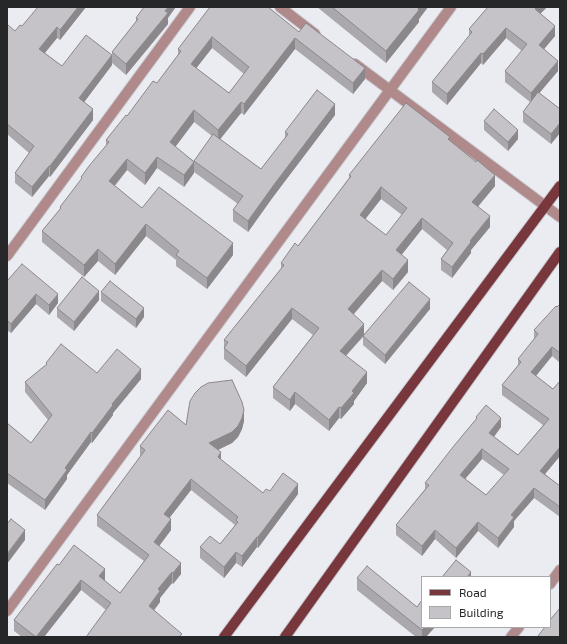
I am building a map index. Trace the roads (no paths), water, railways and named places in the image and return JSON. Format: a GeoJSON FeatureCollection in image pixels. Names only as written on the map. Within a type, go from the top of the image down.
{"type":"FeatureCollection","features":[{"type":"Feature","properties":{"kind":"main road"},"geometry":{"type":"LineString","coordinates":[[224,637],[560,186]]}},
{"type":"Feature","properties":{"kind":"main road"},"geometry":{"type":"LineString","coordinates":[[285,637],[560,252]]}},
{"type":"Feature","properties":{"kind":"street"},"geometry":{"type":"LineString","coordinates":[[7,256],[190,7]]}},
{"type":"Feature","properties":{"kind":"street"},"geometry":{"type":"LineString","coordinates":[[280,7],[323,39]]}},
{"type":"Feature","properties":{"kind":"street"},"geometry":{"type":"LineString","coordinates":[[7,611],[451,7]]}},
{"type":"Feature","properties":{"kind":"street"},"geometry":{"type":"LineString","coordinates":[[347,58],[560,217]]}},
{"type":"Feature","properties":{"kind":"street"},"geometry":{"type":"LineString","coordinates":[[551,583],[560,570]]}},
{"type":"Feature","properties":{"kind":"street"},"geometry":{"type":"LineString","coordinates":[[511,637],[518,628]]}}]}
